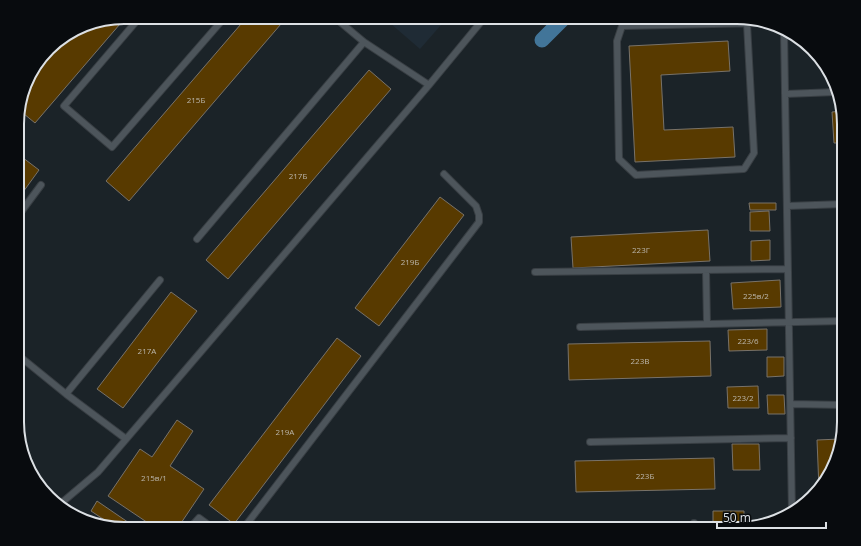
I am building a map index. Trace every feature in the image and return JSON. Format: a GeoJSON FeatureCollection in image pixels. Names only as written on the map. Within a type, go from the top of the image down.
{"type":"FeatureCollection","features":[{"type":"Feature","properties":{"kind":"lane"},"geometry":{"type":"LineString","coordinates":[[134,24],[64,106],[112,147],[219,24]]}},
{"type":"Feature","properties":{"kind":"lane"},"geometry":{"type":"LineString","coordinates":[[342,24],[364,42],[429,85]]}},
{"type":"Feature","properties":{"kind":"lane"},"geometry":{"type":"LineString","coordinates":[[63,501],[98,472],[429,85],[479,24]]}},
{"type":"Feature","properties":{"kind":"lane"},"geometry":{"type":"LineString","coordinates":[[739,24],[622,26],[617,41],[619,159],[636,175],[744,169],[754,152],[746,25]]}},
{"type":"Feature","properties":{"kind":"lane"},"geometry":{"type":"LineString","coordinates":[[784,36],[792,506]]}},
{"type":"Feature","properties":{"kind":"lane"},"geometry":{"type":"LineString","coordinates":[[197,239],[364,42]]}},
{"type":"Feature","properties":{"kind":"lane"},"geometry":{"type":"LineString","coordinates":[[785,94],[832,92]]}},
{"type":"Feature","properties":{"kind":"lane"},"geometry":{"type":"LineString","coordinates":[[248,522],[479,222],[479,215],[476,206],[444,174]]}},
{"type":"Feature","properties":{"kind":"lane"},"geometry":{"type":"LineString","coordinates":[[24,208],[41,185]]}},
{"type":"Feature","properties":{"kind":"lane"},"geometry":{"type":"LineString","coordinates":[[787,206],[837,204]]}},
{"type":"Feature","properties":{"kind":"lane"},"geometry":{"type":"LineString","coordinates":[[535,272],[788,269]]}},
{"type":"Feature","properties":{"kind":"lane"},"geometry":{"type":"LineString","coordinates":[[706,270],[707,324]]}},
{"type":"Feature","properties":{"kind":"lane"},"geometry":{"type":"LineString","coordinates":[[66,394],[160,280]]}},
{"type":"Feature","properties":{"kind":"lane"},"geometry":{"type":"LineString","coordinates":[[580,327],[837,321]]}},
{"type":"Feature","properties":{"kind":"lane"},"geometry":{"type":"LineString","coordinates":[[24,360],[66,394],[126,439]]}},
{"type":"Feature","properties":{"kind":"lane"},"geometry":{"type":"LineString","coordinates":[[791,404],[837,405]]}},
{"type":"Feature","properties":{"kind":"lane"},"geometry":{"type":"LineString","coordinates":[[590,442],[791,438]]}},
{"type":"Feature","properties":{"kind":"lane"},"geometry":{"type":"LineString","coordinates":[[195,522],[199,518],[204,522]]}},
{"type":"Feature","properties":{"kind":"shaded area"},"geometry":{"type":"Polygon","coordinates":[[[391,24],[442,24],[420,49],[391,24]]]}},
{"type":"Feature","properties":{"kind":"building"},"geometry":{"type":"Polygon","coordinates":[[[120,24],[35,123],[25,115],[26,104],[29,92],[37,74],[49,58],[68,41],[80,34],[92,29],[120,24]]]}},
{"type":"Feature","properties":{"kind":"building"},"geometry":{"type":"Polygon","coordinates":[[[241,24],[281,24],[129,201],[106,181],[241,24]]]}},
{"type":"Feature","properties":{"kind":"building"},"geometry":{"type":"Polygon","coordinates":[[[728,41],[730,71],[661,75],[664,130],[733,127],[735,157],[635,162],[629,46],[728,41]]]}},
{"type":"Feature","properties":{"kind":"building"},"geometry":{"type":"Polygon","coordinates":[[[369,70],[391,89],[228,279],[206,260],[369,70]]]}},
{"type":"Feature","properties":{"kind":"building"},"geometry":{"type":"Polygon","coordinates":[[[832,112],[836,112],[837,143],[834,143],[832,112]]]}},
{"type":"Feature","properties":{"kind":"building"},"geometry":{"type":"Polygon","coordinates":[[[24,159],[39,170],[24,191],[24,159]]]}},
{"type":"Feature","properties":{"kind":"building"},"geometry":{"type":"Polygon","coordinates":[[[440,197],[464,215],[379,326],[355,308],[440,197]]]}},
{"type":"Feature","properties":{"kind":"building"},"geometry":{"type":"Polygon","coordinates":[[[749,203],[776,203],[776,210],[750,210],[749,203]]]}},
{"type":"Feature","properties":{"kind":"building"},"geometry":{"type":"Polygon","coordinates":[[[769,211],[770,231],[750,231],[750,212],[769,211]]]}},
{"type":"Feature","properties":{"kind":"building"},"geometry":{"type":"Polygon","coordinates":[[[708,230],[710,261],[573,268],[571,237],[708,230]]]}},
{"type":"Feature","properties":{"kind":"building"},"geometry":{"type":"Polygon","coordinates":[[[770,240],[770,260],[751,261],[751,241],[770,240]]]}},
{"type":"Feature","properties":{"kind":"building"},"geometry":{"type":"Polygon","coordinates":[[[780,280],[781,307],[733,309],[731,283],[780,280]]]}},
{"type":"Feature","properties":{"kind":"building"},"geometry":{"type":"Polygon","coordinates":[[[171,292],[197,311],[123,408],[97,389],[171,292]]]}},
{"type":"Feature","properties":{"kind":"building"},"geometry":{"type":"Polygon","coordinates":[[[767,329],[767,350],[729,351],[728,330],[767,329]]]}},
{"type":"Feature","properties":{"kind":"building"},"geometry":{"type":"Polygon","coordinates":[[[337,338],[361,356],[236,522],[231,522],[209,505],[337,338]]]}},
{"type":"Feature","properties":{"kind":"building"},"geometry":{"type":"Polygon","coordinates":[[[710,341],[711,376],[569,380],[568,344],[710,341]]]}},
{"type":"Feature","properties":{"kind":"building"},"geometry":{"type":"Polygon","coordinates":[[[767,357],[784,357],[784,376],[767,377],[767,357]]]}},
{"type":"Feature","properties":{"kind":"building"},"geometry":{"type":"Polygon","coordinates":[[[758,386],[759,408],[728,408],[727,387],[758,386]]]}},
{"type":"Feature","properties":{"kind":"building"},"geometry":{"type":"Polygon","coordinates":[[[767,395],[784,395],[785,414],[768,414],[767,395]]]}},
{"type":"Feature","properties":{"kind":"building"},"geometry":{"type":"Polygon","coordinates":[[[177,420],[193,431],[170,466],[204,489],[182,522],[147,522],[108,496],[140,449],[152,457],[177,420]]]}},
{"type":"Feature","properties":{"kind":"building"},"geometry":{"type":"Polygon","coordinates":[[[835,439],[832,454],[819,480],[817,440],[835,439]]]}},
{"type":"Feature","properties":{"kind":"building"},"geometry":{"type":"Polygon","coordinates":[[[732,444],[759,444],[760,470],[733,470],[732,444]]]}},
{"type":"Feature","properties":{"kind":"building"},"geometry":{"type":"Polygon","coordinates":[[[714,458],[715,489],[576,492],[575,461],[714,458]]]}},
{"type":"Feature","properties":{"kind":"building"},"geometry":{"type":"Polygon","coordinates":[[[97,501],[128,522],[105,520],[91,511],[97,501]]]}},
{"type":"Feature","properties":{"kind":"building"},"geometry":{"type":"Polygon","coordinates":[[[713,511],[744,511],[744,522],[713,522],[713,511]]]}},
{"type":"Feature","properties":{"kind":"waterway"},"geometry":{"type":"LineString","coordinates":[[542,40],[558,24]]}}]}
